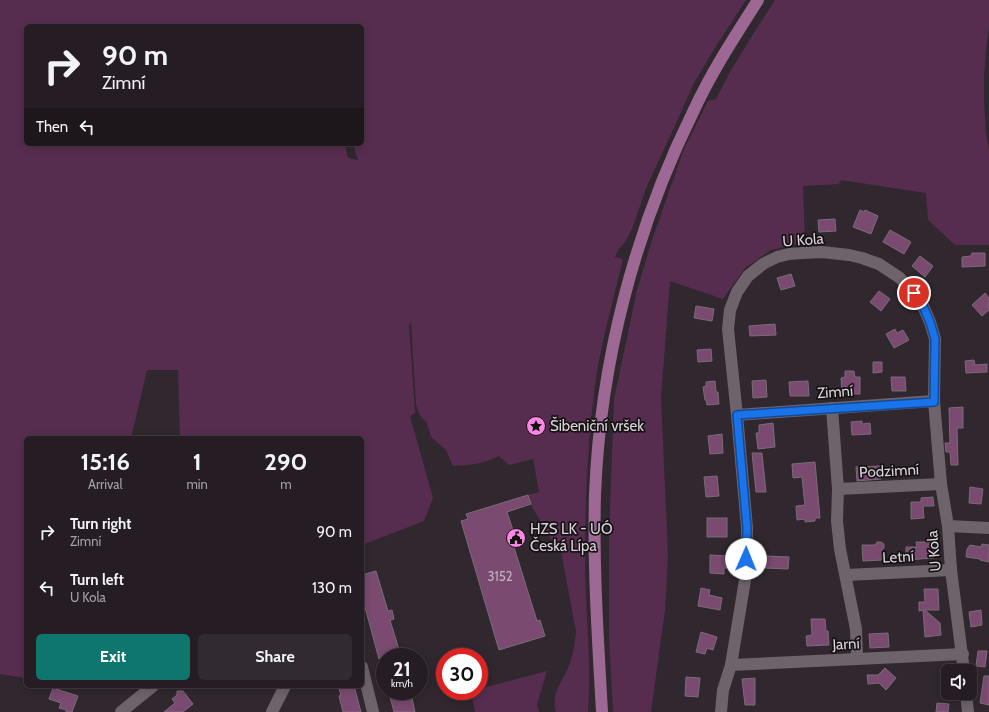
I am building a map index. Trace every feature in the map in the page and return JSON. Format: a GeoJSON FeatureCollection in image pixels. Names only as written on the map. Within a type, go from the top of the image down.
{"type":"FeatureCollection","features":[{"type":"Feature","properties":{"kind":"main road"},"geometry":{"type":"LineString","coordinates":[[602,712],[596,596],[596,495],[604,397],[615,335],[641,239],[671,159],[706,86],[731,42],[758,0]]}},
{"type":"Feature","properties":{"kind":"street","name":"U Kola"},"geometry":{"type":"LineString","coordinates":[[721,712],[723,690],[731,665],[746,574],[747,528],[728,329],[730,310],[737,292],[748,276],[763,264],[789,254],[822,252],[849,254],[879,264],[900,278],[914,293],[923,306],[930,322],[935,339],[934,402],[941,484],[948,526],[951,570],[964,664]]}},
{"type":"Feature","properties":{"kind":"street","name":"Zimní"},"geometry":{"type":"LineString","coordinates":[[737,415],[934,402]]}},
{"type":"Feature","properties":{"kind":"street"},"geometry":{"type":"LineString","coordinates":[[832,408],[838,490],[837,521],[840,549],[856,629],[857,659]]}},
{"type":"Feature","properties":{"kind":"street","name":"Podzimní"},"geometry":{"type":"LineString","coordinates":[[838,490],[941,484]]}},
{"type":"Feature","properties":{"kind":"street"},"geometry":{"type":"LineString","coordinates":[[948,526],[989,528]]}},
{"type":"Feature","properties":{"kind":"street","name":"Letní"},"geometry":{"type":"LineString","coordinates":[[846,575],[951,570]]}},
{"type":"Feature","properties":{"kind":"street","name":"Jarní"},"geometry":{"type":"LineString","coordinates":[[731,665],[963,654]]}},
{"type":"Feature","properties":{"kind":"street"},"geometry":{"type":"LineString","coordinates":[[364,675],[373,712]]}},
{"type":"Feature","properties":{"kind":"street"},"geometry":{"type":"LineString","coordinates":[[121,712],[151,688]]}},
{"type":"Feature","properties":{"kind":"street"},"geometry":{"type":"LineString","coordinates":[[272,712],[285,688]]}},
{"type":"Feature","properties":{"kind":"street"},"geometry":{"type":"LineString","coordinates":[[967,700],[968,712]]}},
{"type":"Feature","properties":{"kind":"shaded area"},"geometry":{"type":"Polygon","coordinates":[[[0,0],[746,0],[693,85],[647,186],[632,229],[615,257],[623,259],[597,371],[591,418],[588,464],[585,577],[589,654],[588,712],[556,712],[556,694],[571,659],[576,631],[560,546],[554,544],[532,507],[528,495],[539,492],[533,459],[509,465],[499,456],[476,464],[453,466],[446,450],[431,437],[427,423],[419,414],[416,404],[411,323],[409,324],[415,413],[410,416],[433,498],[424,521],[364,544],[364,436],[180,436],[178,370],[147,370],[131,436],[24,436],[24,678],[0,674],[0,0]]]}},
{"type":"Feature","properties":{"kind":"shaded area"},"geometry":{"type":"Polygon","coordinates":[[[775,0],[989,0],[989,27],[984,76],[984,101],[986,133],[989,150],[989,245],[955,245],[928,220],[926,193],[841,180],[839,184],[803,186],[805,242],[771,250],[745,268],[723,299],[670,281],[661,397],[668,556],[665,610],[651,712],[613,712],[609,637],[609,535],[614,399],[637,290],[652,240],[684,149],[708,101],[716,99],[731,70],[775,0]]]}},
{"type":"Feature","properties":{"kind":"shaded area"},"geometry":{"type":"Polygon","coordinates":[[[547,671],[537,704],[539,712],[475,712],[473,700],[488,700],[488,687],[547,671]]]}},
{"type":"Feature","properties":{"kind":"building"},"geometry":{"type":"Polygon","coordinates":[[[860,210],[864,212],[865,210],[878,216],[871,234],[853,227],[860,210]]]}},
{"type":"Feature","properties":{"kind":"building"},"geometry":{"type":"Polygon","coordinates":[[[835,219],[836,231],[819,232],[818,220],[835,219]]]}},
{"type":"Feature","properties":{"kind":"building"},"geometry":{"type":"Polygon","coordinates":[[[890,230],[911,242],[904,254],[883,242],[890,230]]]}},
{"type":"Feature","properties":{"kind":"building"},"geometry":{"type":"Polygon","coordinates":[[[972,253],[985,253],[985,266],[962,267],[962,257],[971,256],[972,253]]]}},
{"type":"Feature","properties":{"kind":"building"},"geometry":{"type":"Polygon","coordinates":[[[920,256],[933,266],[925,277],[912,266],[920,256]]]}},
{"type":"Feature","properties":{"kind":"building"},"geometry":{"type":"Polygon","coordinates":[[[791,274],[795,286],[781,290],[777,278],[791,274]]]}},
{"type":"Feature","properties":{"kind":"building"},"geometry":{"type":"Polygon","coordinates":[[[879,291],[890,299],[881,311],[870,302],[879,291]]]}},
{"type":"Feature","properties":{"kind":"building"},"geometry":{"type":"Polygon","coordinates":[[[985,293],[989,298],[989,310],[982,316],[972,305],[985,293]]]}},
{"type":"Feature","properties":{"kind":"building"},"geometry":{"type":"Polygon","coordinates":[[[696,306],[714,309],[712,321],[694,318],[696,306]]]}},
{"type":"Feature","properties":{"kind":"building"},"geometry":{"type":"Polygon","coordinates":[[[775,324],[776,335],[750,336],[749,326],[775,324]]]}},
{"type":"Feature","properties":{"kind":"building"},"geometry":{"type":"Polygon","coordinates":[[[895,329],[897,333],[903,330],[909,340],[894,348],[886,334],[895,329]]]}},
{"type":"Feature","properties":{"kind":"building"},"geometry":{"type":"Polygon","coordinates":[[[711,349],[712,361],[698,362],[697,350],[711,349]]]}},
{"type":"Feature","properties":{"kind":"building"},"geometry":{"type":"Polygon","coordinates":[[[974,360],[975,365],[987,364],[987,372],[966,373],[965,361],[974,360]]]}},
{"type":"Feature","properties":{"kind":"building"},"geometry":{"type":"Polygon","coordinates":[[[873,362],[882,362],[882,372],[873,373],[873,362]]]}},
{"type":"Feature","properties":{"kind":"building"},"geometry":{"type":"Polygon","coordinates":[[[845,371],[854,371],[855,377],[860,377],[860,394],[842,394],[841,378],[845,377],[845,371]]]}},
{"type":"Feature","properties":{"kind":"building"},"geometry":{"type":"Polygon","coordinates":[[[891,377],[905,377],[906,391],[892,391],[891,377]]]}},
{"type":"Feature","properties":{"kind":"building"},"geometry":{"type":"Polygon","coordinates":[[[766,380],[767,397],[753,398],[752,381],[766,380]]]}},
{"type":"Feature","properties":{"kind":"building"},"geometry":{"type":"Polygon","coordinates":[[[715,381],[719,404],[707,405],[703,387],[706,386],[706,382],[715,381]]]}},
{"type":"Feature","properties":{"kind":"building"},"geometry":{"type":"Polygon","coordinates":[[[808,381],[809,396],[790,396],[789,382],[808,381]]]}},
{"type":"Feature","properties":{"kind":"building"},"geometry":{"type":"Polygon","coordinates":[[[963,407],[963,428],[957,428],[958,465],[951,465],[950,452],[946,452],[945,443],[950,443],[949,408],[963,407]]]}},
{"type":"Feature","properties":{"kind":"building"},"geometry":{"type":"Polygon","coordinates":[[[862,421],[862,424],[870,423],[871,434],[852,435],[851,422],[862,421]]]}},
{"type":"Feature","properties":{"kind":"building"},"geometry":{"type":"Polygon","coordinates":[[[773,423],[775,447],[758,449],[756,433],[759,433],[759,425],[773,423]]]}},
{"type":"Feature","properties":{"kind":"building"},"geometry":{"type":"Polygon","coordinates":[[[722,434],[723,453],[710,454],[708,436],[722,434]]]}},
{"type":"Feature","properties":{"kind":"building"},"geometry":{"type":"Polygon","coordinates":[[[752,453],[762,453],[766,492],[756,492],[752,453]]]}},
{"type":"Feature","properties":{"kind":"building"},"geometry":{"type":"Polygon","coordinates":[[[815,462],[820,518],[815,518],[815,521],[805,522],[805,519],[797,520],[796,506],[805,505],[802,477],[793,478],[792,464],[815,462]]]}},
{"type":"Feature","properties":{"kind":"building"},"geometry":{"type":"Polygon","coordinates":[[[880,466],[881,479],[857,481],[856,467],[880,466]]]}},
{"type":"Feature","properties":{"kind":"building"},"geometry":{"type":"Polygon","coordinates":[[[717,476],[719,496],[706,497],[704,477],[717,476]]]}},
{"type":"Feature","properties":{"kind":"building"},"geometry":{"type":"Polygon","coordinates":[[[970,487],[983,489],[981,504],[969,503],[970,487]]]}},
{"type":"Feature","properties":{"kind":"building"},"geometry":{"type":"Polygon","coordinates":[[[528,495],[531,504],[507,512],[513,530],[509,531],[537,621],[540,620],[545,636],[499,650],[461,521],[468,519],[466,514],[528,495]]]}},
{"type":"Feature","properties":{"kind":"building"},"geometry":{"type":"Polygon","coordinates":[[[933,497],[934,506],[923,506],[924,518],[911,519],[911,502],[921,502],[921,498],[933,497]]]}},
{"type":"Feature","properties":{"kind":"building"},"geometry":{"type":"Polygon","coordinates":[[[707,518],[727,518],[727,537],[707,537],[707,518]]]}},
{"type":"Feature","properties":{"kind":"building"},"geometry":{"type":"Polygon","coordinates":[[[877,542],[884,544],[884,548],[881,551],[882,560],[863,561],[862,545],[875,545],[877,542]]]}},
{"type":"Feature","properties":{"kind":"building"},"geometry":{"type":"Polygon","coordinates":[[[916,542],[933,542],[933,546],[940,550],[933,553],[934,558],[906,560],[906,547],[917,547],[916,542]]]}},
{"type":"Feature","properties":{"kind":"building"},"geometry":{"type":"Polygon","coordinates":[[[982,544],[989,545],[989,562],[966,557],[967,549],[970,545],[981,547],[982,544]]]}},
{"type":"Feature","properties":{"kind":"building"},"geometry":{"type":"Polygon","coordinates":[[[710,555],[729,556],[728,568],[724,568],[724,574],[710,573],[710,555]]]}},
{"type":"Feature","properties":{"kind":"building"},"geometry":{"type":"Polygon","coordinates":[[[766,556],[789,557],[788,569],[765,568],[766,556]]]}},
{"type":"Feature","properties":{"kind":"building"},"geometry":{"type":"Polygon","coordinates":[[[376,571],[388,611],[392,610],[394,619],[390,620],[398,648],[376,648],[364,603],[364,574],[376,571]]]}},
{"type":"Feature","properties":{"kind":"building"},"geometry":{"type":"Polygon","coordinates":[[[701,588],[710,590],[709,595],[722,598],[720,610],[698,606],[701,588]]]}},
{"type":"Feature","properties":{"kind":"building"},"geometry":{"type":"Polygon","coordinates":[[[924,589],[938,589],[939,610],[925,610],[940,623],[941,635],[925,637],[923,610],[919,611],[919,602],[925,602],[924,589]]]}},
{"type":"Feature","properties":{"kind":"building"},"geometry":{"type":"Polygon","coordinates":[[[981,610],[982,625],[971,627],[969,612],[981,610]]]}},
{"type":"Feature","properties":{"kind":"building"},"geometry":{"type":"Polygon","coordinates":[[[811,619],[825,619],[829,645],[807,646],[806,636],[812,635],[811,619]]]}},
{"type":"Feature","properties":{"kind":"building"},"geometry":{"type":"Polygon","coordinates":[[[701,632],[717,637],[713,650],[707,648],[705,654],[696,652],[701,632]]]}},
{"type":"Feature","properties":{"kind":"building"},"geometry":{"type":"Polygon","coordinates":[[[888,633],[889,647],[870,648],[869,634],[888,633]]]}},
{"type":"Feature","properties":{"kind":"building"},"geometry":{"type":"Polygon","coordinates":[[[978,651],[987,651],[985,667],[977,666],[978,651]]]}},
{"type":"Feature","properties":{"kind":"building"},"geometry":{"type":"Polygon","coordinates":[[[885,668],[896,678],[886,690],[879,683],[868,684],[867,675],[878,675],[885,668]]]}},
{"type":"Feature","properties":{"kind":"building"},"geometry":{"type":"Polygon","coordinates":[[[984,676],[989,676],[989,705],[980,703],[984,676]]]}},
{"type":"Feature","properties":{"kind":"building"},"geometry":{"type":"Polygon","coordinates":[[[686,677],[700,678],[698,697],[685,696],[686,677]]]}},
{"type":"Feature","properties":{"kind":"building"},"geometry":{"type":"Polygon","coordinates":[[[755,678],[755,705],[745,705],[742,679],[755,678]]]}},
{"type":"Feature","properties":{"kind":"building"},"geometry":{"type":"Polygon","coordinates":[[[53,688],[78,696],[72,712],[66,712],[66,710],[59,708],[61,703],[49,699],[53,688]]]}},
{"type":"Feature","properties":{"kind":"building"},"geometry":{"type":"Polygon","coordinates":[[[339,688],[355,688],[361,712],[343,712],[339,696],[341,695],[339,688]]]}},
{"type":"Feature","properties":{"kind":"building"},"geometry":{"type":"Polygon","coordinates":[[[177,691],[183,691],[193,704],[183,712],[164,712],[175,703],[172,699],[177,695],[177,691]]]}},
{"type":"Feature","properties":{"kind":"building"},"geometry":{"type":"Polygon","coordinates":[[[391,700],[412,700],[415,712],[394,712],[391,700]]]}},
{"type":"Feature","properties":{"kind":"building"},"geometry":{"type":"Polygon","coordinates":[[[937,703],[949,704],[948,712],[936,712],[937,703]]]}},
{"type":"Feature","properties":{"kind":"place","name":"Šibeniční vršek"},"geometry":{"type":"Point","coordinates":[536,426]}},
{"type":"Feature","properties":{"kind":"place","name":"HZS LK - UÓ Česká Lípa"},"geometry":{"type":"Point","coordinates":[516,538]}},
{"type":"Feature","properties":{"kind":"route"},"geometry":{"type":"LineString","coordinates":[[746,559],[747,528],[737,415],[934,402],[935,339],[923,306],[914,293]]}}]}
